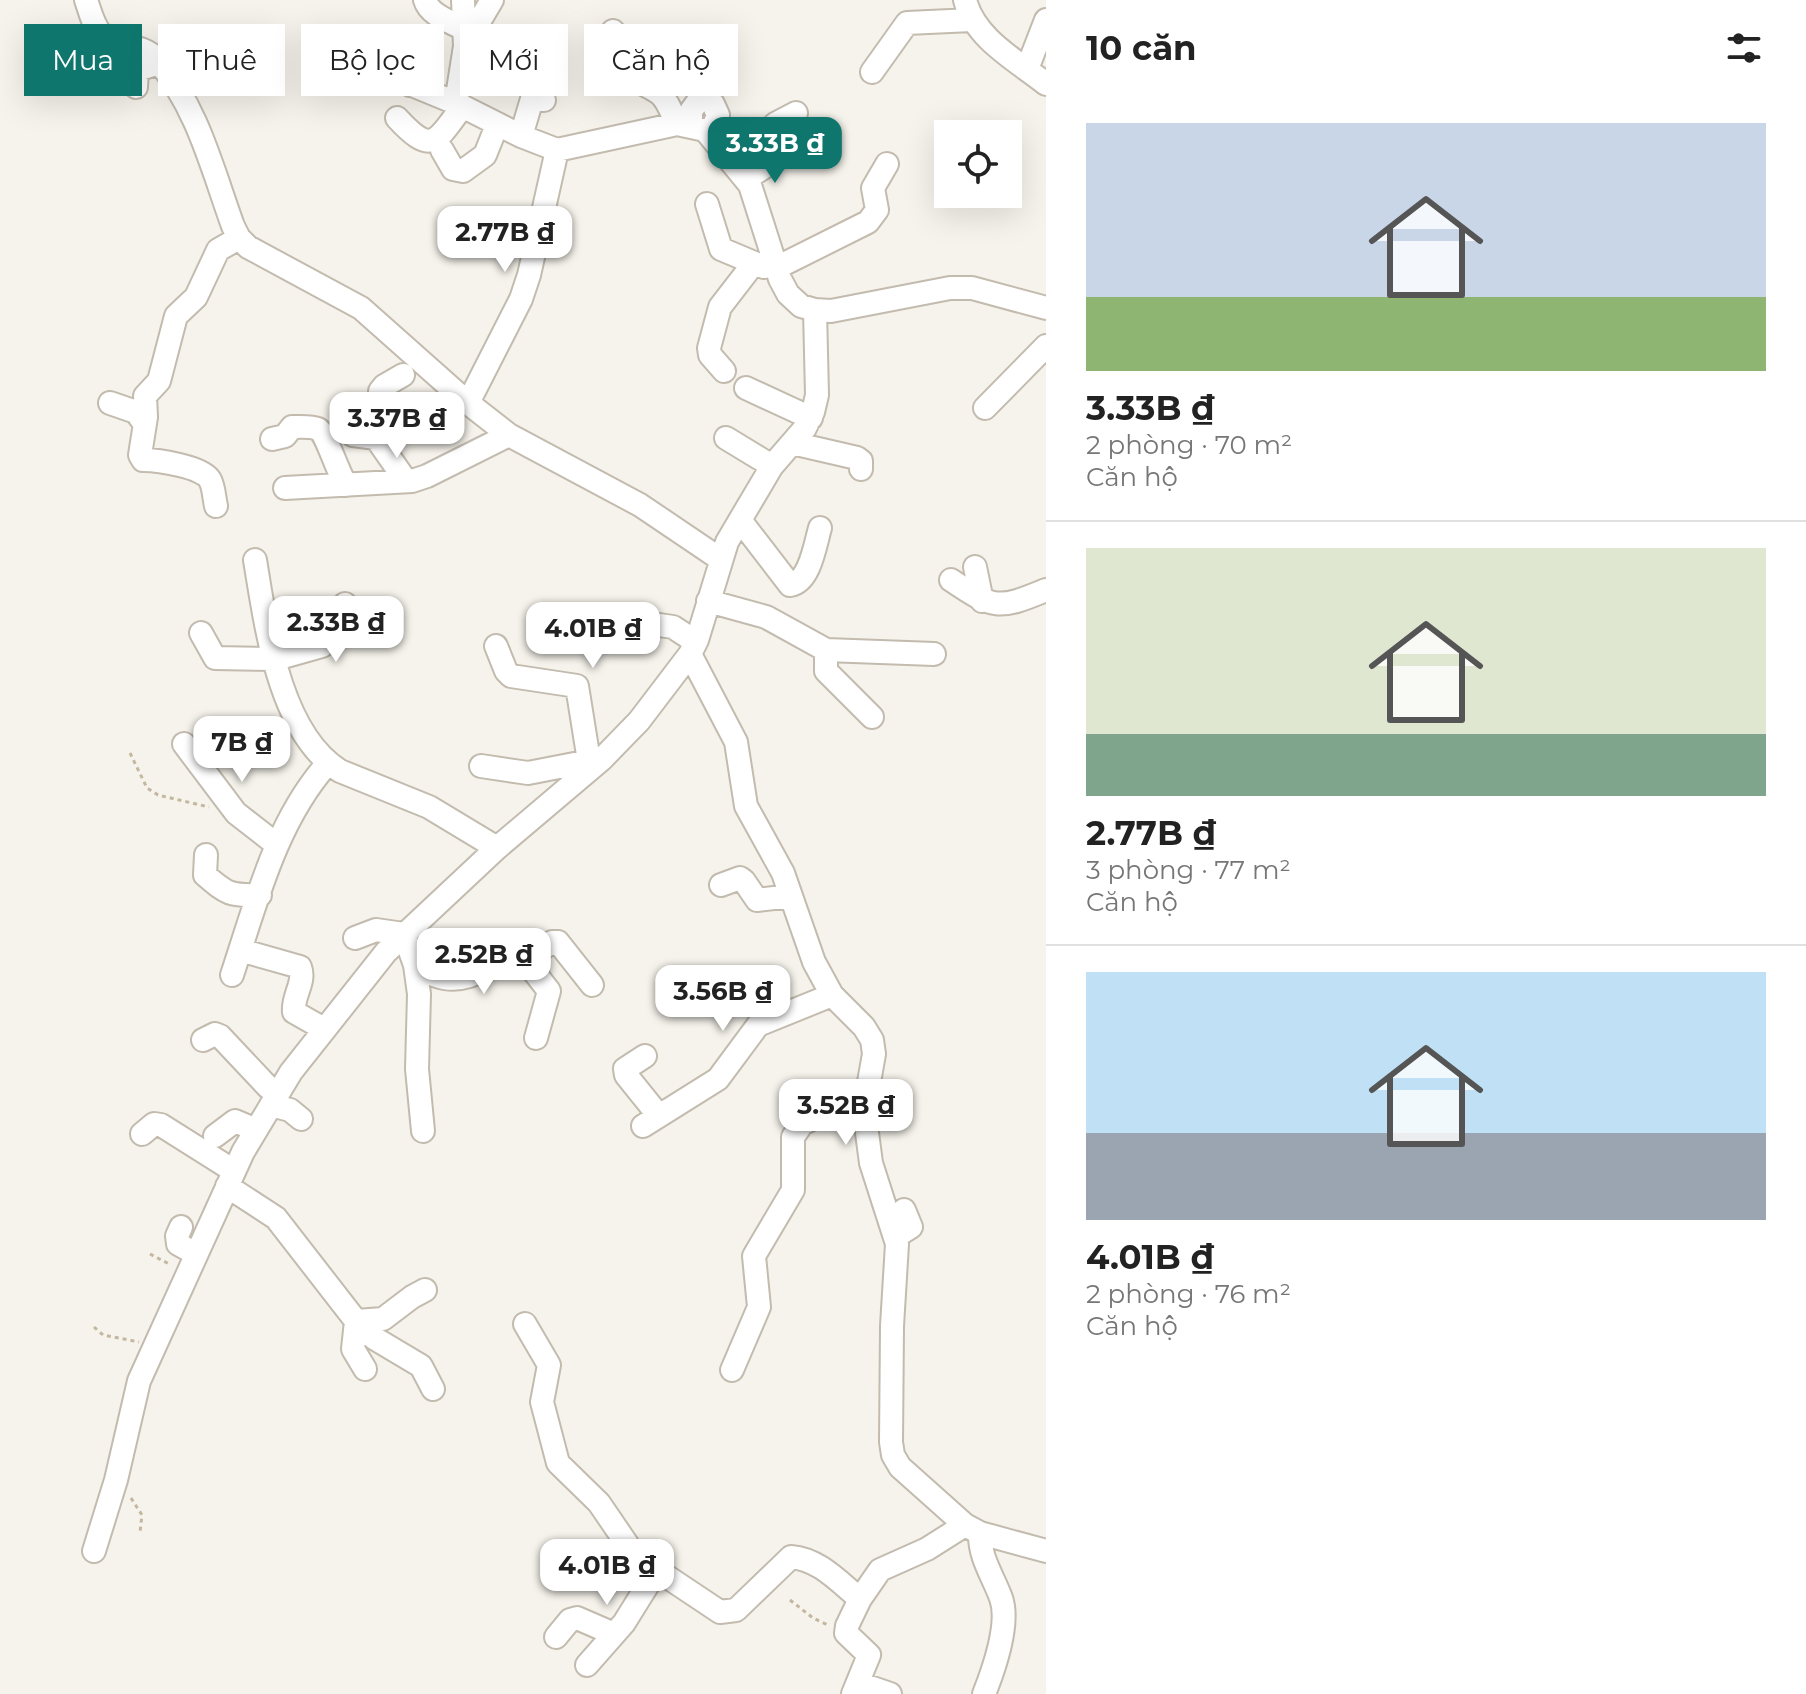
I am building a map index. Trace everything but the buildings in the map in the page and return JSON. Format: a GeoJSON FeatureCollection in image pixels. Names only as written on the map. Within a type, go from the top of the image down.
{"type":"FeatureCollection","features":[{"type":"Feature","properties":{"kind":"street"},"geometry":{"type":"LineString","coordinates":[[86,0],[104,37],[147,51],[158,62]]}},
{"type":"Feature","properties":{"kind":"street"},"geometry":{"type":"LineString","coordinates":[[425,0],[427,7],[460,34]]}},
{"type":"Feature","properties":{"kind":"street"},"geometry":{"type":"LineString","coordinates":[[463,0],[464,24]]}},
{"type":"Feature","properties":{"kind":"street"},"geometry":{"type":"LineString","coordinates":[[474,24],[492,0]]}},
{"type":"Feature","properties":{"kind":"street"},"geometry":{"type":"LineString","coordinates":[[872,72],[907,23],[969,10],[983,34],[1046,84]]}},
{"type":"Feature","properties":{"kind":"street"},"geometry":{"type":"LineString","coordinates":[[1027,69],[1046,20]]}},
{"type":"Feature","properties":{"kind":"street"},"geometry":{"type":"LineString","coordinates":[[397,118],[415,138],[431,140],[440,136],[459,105],[460,91]]}},
{"type":"Feature","properties":{"kind":"street"},"geometry":{"type":"LineString","coordinates":[[182,96],[190,107],[239,238],[248,247],[361,308],[468,403],[509,435],[632,501],[720,559]]}},
{"type":"Feature","properties":{"kind":"street"},"geometry":{"type":"LineString","coordinates":[[437,96],[557,150],[693,128],[718,115],[713,104]]}},
{"type":"Feature","properties":{"kind":"street"},"geometry":{"type":"LineString","coordinates":[[662,96],[746,179],[755,197],[769,268],[801,306],[831,311],[950,288],[972,288],[1046,308]]}},
{"type":"Feature","properties":{"kind":"street"},"geometry":{"type":"LineString","coordinates":[[693,128],[691,111],[702,96]]}},
{"type":"Feature","properties":{"kind":"street"},"geometry":{"type":"LineString","coordinates":[[521,136],[532,99],[544,100]]}},
{"type":"Feature","properties":{"kind":"street"},"geometry":{"type":"LineString","coordinates":[[746,179],[797,145],[773,129],[775,124],[796,113]]}},
{"type":"Feature","properties":{"kind":"street"},"geometry":{"type":"LineString","coordinates":[[442,150],[453,169],[463,171],[485,155],[497,125]]}},
{"type":"Feature","properties":{"kind":"street"},"geometry":{"type":"LineString","coordinates":[[468,403],[521,299],[557,150]]}},
{"type":"Feature","properties":{"kind":"street"},"geometry":{"type":"LineString","coordinates":[[724,371],[710,355],[709,348],[720,307],[769,268],[868,222],[877,210],[873,188],[887,164]]}},
{"type":"Feature","properties":{"kind":"street"},"geometry":{"type":"LineString","coordinates":[[707,204],[721,249],[769,268]]}},
{"type":"Feature","properties":{"kind":"street"},"geometry":{"type":"LineString","coordinates":[[216,506],[210,478],[204,471],[143,460],[140,455],[145,396],[159,381],[176,316],[196,297],[218,250],[239,238]]}},
{"type":"Feature","properties":{"kind":"street"},"geometry":{"type":"LineString","coordinates":[[94,1551],[116,1480],[134,1398],[230,1178],[274,1099],[296,1064],[386,952],[639,721],[693,648],[720,559],[740,520],[772,466],[811,418],[817,395],[815,310]]}},
{"type":"Feature","properties":{"kind":"street"},"geometry":{"type":"LineString","coordinates":[[985,408],[1046,346]]}},
{"type":"Feature","properties":{"kind":"street"},"geometry":{"type":"LineString","coordinates":[[376,438],[398,416],[380,391],[403,375]]}},
{"type":"Feature","properties":{"kind":"street"},"geometry":{"type":"LineString","coordinates":[[746,388],[811,418]]}},
{"type":"Feature","properties":{"kind":"street"},"geometry":{"type":"LineString","coordinates":[[110,403],[136,412],[144,423]]}},
{"type":"Feature","properties":{"kind":"street"},"geometry":{"type":"LineString","coordinates":[[272,439],[285,436],[292,427],[315,427],[324,433],[335,466],[346,485]]}},
{"type":"Feature","properties":{"kind":"street"},"geometry":{"type":"LineString","coordinates":[[353,435],[376,438],[406,481]]}},
{"type":"Feature","properties":{"kind":"street"},"geometry":{"type":"LineString","coordinates":[[285,488],[406,481],[427,476],[509,435]]}},
{"type":"Feature","properties":{"kind":"street"},"geometry":{"type":"LineString","coordinates":[[726,438],[772,466]]}},
{"type":"Feature","properties":{"kind":"street"},"geometry":{"type":"LineString","coordinates":[[792,443],[857,458],[861,461],[861,469]]}},
{"type":"Feature","properties":{"kind":"street"},"geometry":{"type":"LineString","coordinates":[[740,520],[790,585],[796,584],[804,576],[820,528]]}},
{"type":"Feature","properties":{"kind":"street"},"geometry":{"type":"LineString","coordinates":[[255,560],[275,656],[293,717],[328,763],[340,771],[429,807],[497,848]]}},
{"type":"Feature","properties":{"kind":"street"},"geometry":{"type":"LineString","coordinates":[[975,567],[982,601]]}},
{"type":"Feature","properties":{"kind":"street"},"geometry":{"type":"LineString","coordinates":[[951,580],[982,601],[999,605],[1046,590]]}},
{"type":"Feature","properties":{"kind":"street"},"geometry":{"type":"LineString","coordinates":[[708,601],[766,617],[826,650],[934,654]]}},
{"type":"Feature","properties":{"kind":"street"},"geometry":{"type":"LineString","coordinates":[[201,633],[215,658],[275,656],[322,646],[345,604]]}},
{"type":"Feature","properties":{"kind":"street"},"geometry":{"type":"LineString","coordinates":[[275,656],[292,613],[306,609]]}},
{"type":"Feature","properties":{"kind":"street"},"geometry":{"type":"LineString","coordinates":[[652,624],[673,627],[693,648],[736,742],[746,806],[777,861],[814,962],[832,995],[864,1027],[872,1040],[874,1054],[865,1098],[873,1174],[895,1237],[897,1257],[892,1341],[893,1455],[900,1467],[973,1529],[1046,1551]]}},
{"type":"Feature","properties":{"kind":"street"},"geometry":{"type":"LineString","coordinates":[[496,646],[511,676],[577,686],[596,760]]}},
{"type":"Feature","properties":{"kind":"street"},"geometry":{"type":"LineString","coordinates":[[826,650],[826,671],[872,717]]}},
{"type":"Feature","properties":{"kind":"street"},"geometry":{"type":"LineString","coordinates":[[184,744],[236,813],[277,845]]}},
{"type":"Feature","properties":{"kind":"street"},"geometry":{"type":"LineString","coordinates":[[481,766],[528,773],[596,760]]}},
{"type":"Feature","properties":{"kind":"street"},"geometry":{"type":"LineString","coordinates":[[232,975],[277,845],[310,785],[328,763]]}},
{"type":"Feature","properties":{"kind":"street"},"geometry":{"type":"LineString","coordinates":[[206,855],[205,875],[224,892],[233,896],[260,895]]}},
{"type":"Feature","properties":{"kind":"street"},"geometry":{"type":"LineString","coordinates":[[721,885],[740,878],[757,900],[791,896]]}},
{"type":"Feature","properties":{"kind":"street"},"geometry":{"type":"LineString","coordinates":[[355,938],[376,930],[404,934]]}},
{"type":"Feature","properties":{"kind":"street"},"geometry":{"type":"LineString","coordinates":[[404,934],[415,965],[419,994],[417,1069],[423,1131]]}},
{"type":"Feature","properties":{"kind":"street"},"geometry":{"type":"LineString","coordinates":[[415,965],[431,976],[458,980],[506,961],[525,960],[552,942],[558,942],[592,985]]}},
{"type":"Feature","properties":{"kind":"street"},"geometry":{"type":"LineString","coordinates":[[240,950],[300,967],[303,973],[294,1001],[294,1012],[324,1029]]}},
{"type":"Feature","properties":{"kind":"street"},"geometry":{"type":"LineString","coordinates":[[525,960],[549,991],[536,1038]]}},
{"type":"Feature","properties":{"kind":"street"},"geometry":{"type":"LineString","coordinates":[[645,1056],[625,1069],[651,1121],[718,1079],[758,1025],[832,995]]}},
{"type":"Feature","properties":{"kind":"street"},"geometry":{"type":"LineString","coordinates":[[203,1040],[215,1034],[220,1036],[268,1087],[274,1099],[301,1119]]}},
{"type":"Feature","properties":{"kind":"street"},"geometry":{"type":"LineString","coordinates":[[732,1370],[759,1307],[754,1256],[793,1190],[793,1137],[802,1124],[826,1111],[865,1098]]}},
{"type":"Feature","properties":{"kind":"street"},"geometry":{"type":"LineString","coordinates":[[215,1136],[235,1121],[256,1130]]}},
{"type":"Feature","properties":{"kind":"street"},"geometry":{"type":"LineString","coordinates":[[142,1134],[154,1124],[161,1125],[276,1218],[356,1321],[374,1338],[421,1366],[433,1389]]}},
{"type":"Feature","properties":{"kind":"street"},"geometry":{"type":"LineString","coordinates":[[895,1237],[911,1227],[904,1210]]}},
{"type":"Feature","properties":{"kind":"street"},"geometry":{"type":"LineString","coordinates":[[181,1227],[178,1244],[192,1264]]}},
{"type":"Feature","properties":{"kind":"street"},"geometry":{"type":"LineString","coordinates":[[356,1321],[383,1319],[425,1290]]}},
{"type":"Feature","properties":{"kind":"street"},"geometry":{"type":"LineString","coordinates":[[356,1321],[353,1349],[365,1369]]}},
{"type":"Feature","properties":{"kind":"street"},"geometry":{"type":"LineString","coordinates":[[525,1324],[549,1365],[542,1402],[558,1463],[599,1503],[629,1547],[657,1570],[689,1589],[714,1610],[727,1613],[736,1610],[791,1557],[803,1558],[820,1566],[860,1599]]}},
{"type":"Feature","properties":{"kind":"street"},"geometry":{"type":"LineString","coordinates":[[890,1694],[855,1688],[869,1655],[846,1633],[860,1599],[880,1570],[973,1529]]}},
{"type":"Feature","properties":{"kind":"street"},"geometry":{"type":"LineString","coordinates":[[973,1529],[1004,1610],[984,1694]]}},
{"type":"Feature","properties":{"kind":"street"},"geometry":{"type":"LineString","coordinates":[[587,1665],[631,1613],[657,1570]]}},
{"type":"Feature","properties":{"kind":"street"},"geometry":{"type":"LineString","coordinates":[[556,1637],[570,1620],[577,1618],[614,1634]]}},
{"type":"Feature","properties":{"kind":"path"},"geometry":{"type":"LineString","coordinates":[[130,753],[147,788],[158,795],[236,813]]}},
{"type":"Feature","properties":{"kind":"path"},"geometry":{"type":"LineString","coordinates":[[150,1254],[192,1264]]}},
{"type":"Feature","properties":{"kind":"path"},"geometry":{"type":"LineString","coordinates":[[94,1327],[100,1334],[139,1342],[153,1351]]}},
{"type":"Feature","properties":{"kind":"path"},"geometry":{"type":"LineString","coordinates":[[116,1480],[139,1508],[142,1515],[140,1532]]}},
{"type":"Feature","properties":{"kind":"path"},"geometry":{"type":"LineString","coordinates":[[790,1600],[813,1618],[846,1633]]}}]}
